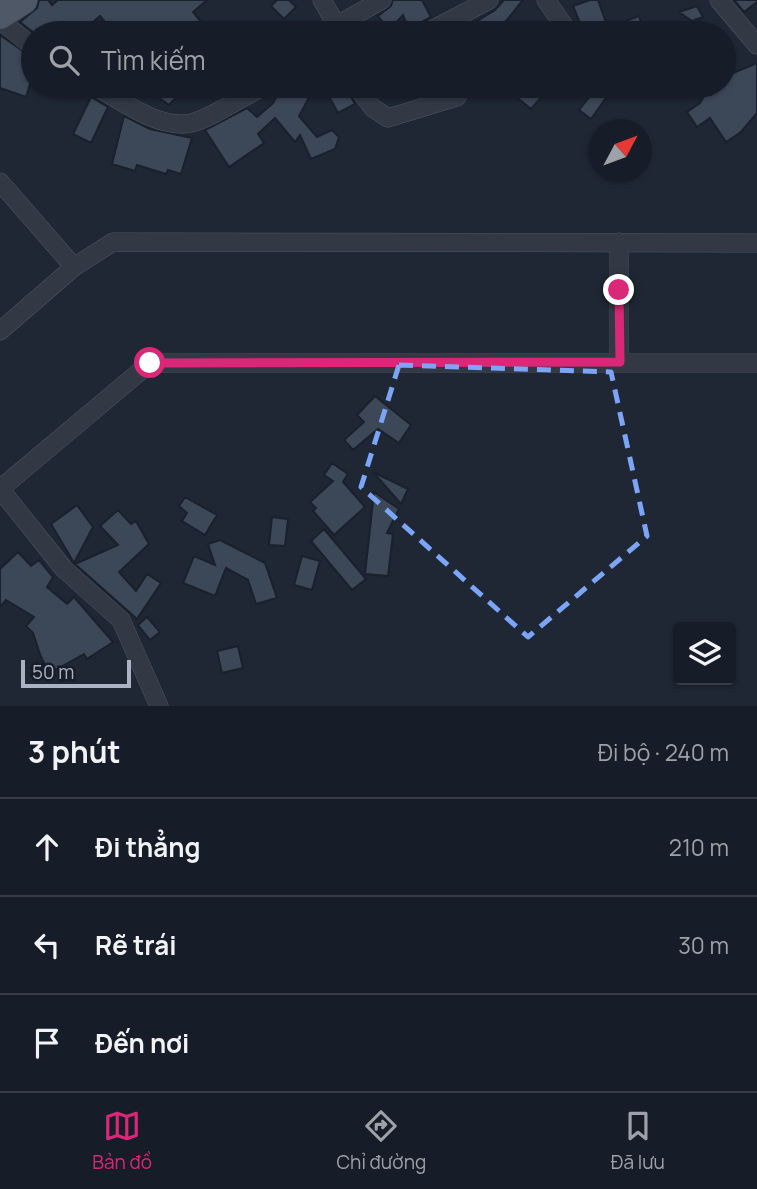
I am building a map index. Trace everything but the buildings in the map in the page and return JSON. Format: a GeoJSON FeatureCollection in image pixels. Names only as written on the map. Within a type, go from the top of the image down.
{"type":"FeatureCollection","features":[{"type":"Feature","properties":{"kind":"main road"},"geometry":{"type":"LineString","coordinates":[[0,18],[23,0]]}},
{"type":"Feature","properties":{"kind":"street"},"geometry":{"type":"LineString","coordinates":[[322,0],[334,21]]}},
{"type":"Feature","properties":{"kind":"street"},"geometry":{"type":"LineString","coordinates":[[351,21],[382,0]]}},
{"type":"Feature","properties":{"kind":"street"},"geometry":{"type":"LineString","coordinates":[[449,21],[489,0]]}},
{"type":"Feature","properties":{"kind":"street"},"geometry":{"type":"LineString","coordinates":[[546,0],[561,21]]}},
{"type":"Feature","properties":{"kind":"street"},"geometry":{"type":"LineString","coordinates":[[719,0],[757,45]]}},
{"type":"Feature","properties":{"kind":"street"},"geometry":{"type":"LineString","coordinates":[[0,18],[21,36]]}},
{"type":"Feature","properties":{"kind":"street"},"geometry":{"type":"LineString","coordinates":[[118,98],[152,116],[178,123],[192,123],[241,98]]}},
{"type":"Feature","properties":{"kind":"street"},"geometry":{"type":"LineString","coordinates":[[365,98],[373,108],[388,118],[454,98]]}},
{"type":"Feature","properties":{"kind":"street"},"geometry":{"type":"LineString","coordinates":[[0,182],[74,267]]}},
{"type":"Feature","properties":{"kind":"street"},"geometry":{"type":"LineString","coordinates":[[0,331],[74,267],[113,242],[757,243]]}},
{"type":"Feature","properties":{"kind":"street"},"geometry":{"type":"LineString","coordinates":[[619,242],[620,362]]}},
{"type":"Feature","properties":{"kind":"street"},"geometry":{"type":"LineString","coordinates":[[159,706],[121,620],[65,569],[0,489],[150,363],[757,363]]}},
{"type":"Feature","properties":{"kind":"highlighted area"},"geometry":{"type":"Polygon","coordinates":[[[399,365],[611,372],[647,536],[528,637],[361,487],[399,365]]]}},
{"type":"Feature","properties":{"kind":"route"},"geometry":{"type":"LineString","coordinates":[[150,363],[620,362],[619,290]]}}]}
